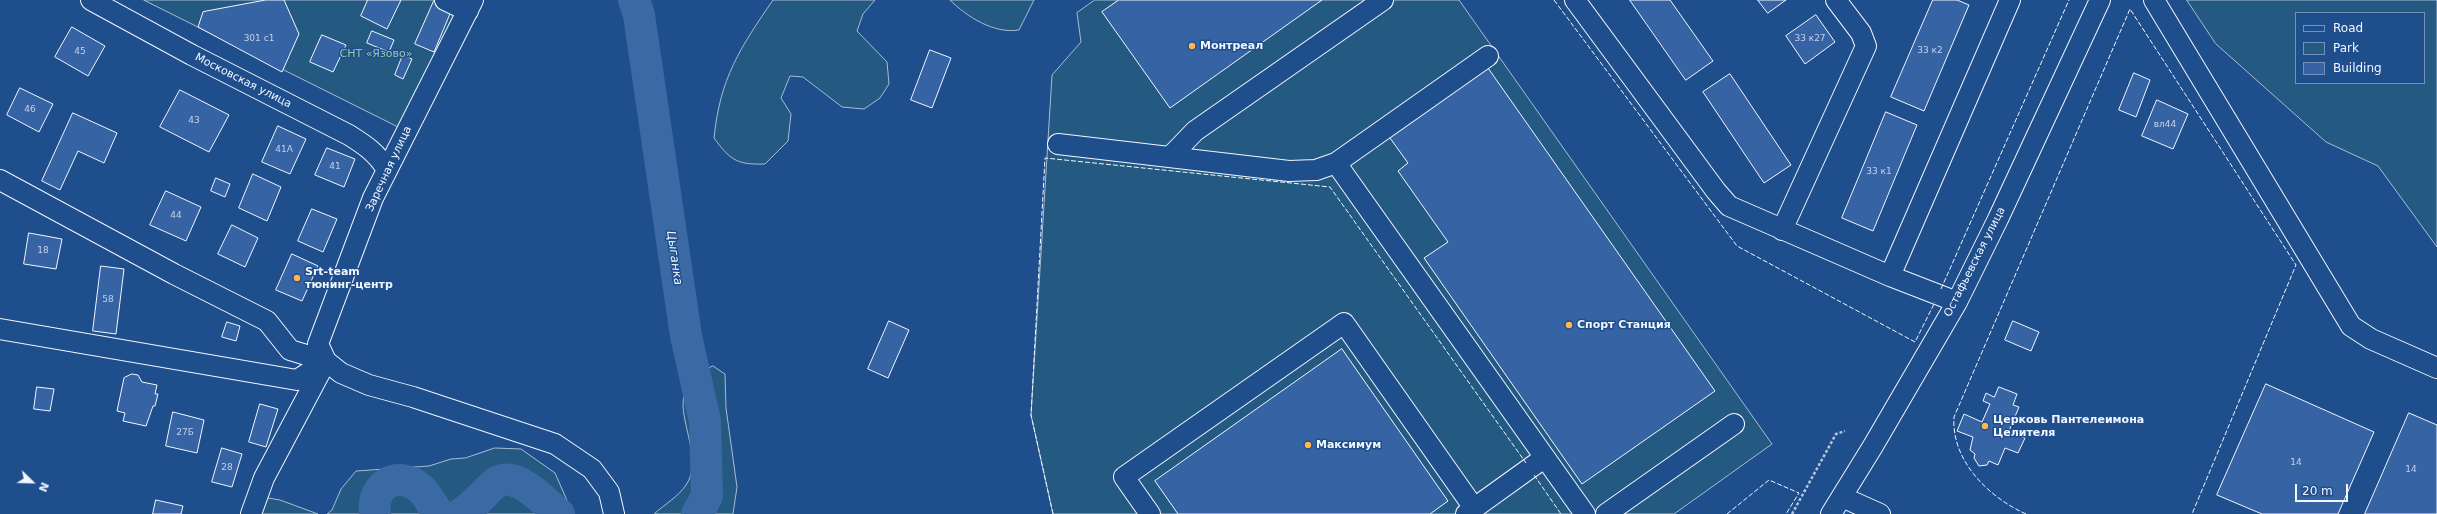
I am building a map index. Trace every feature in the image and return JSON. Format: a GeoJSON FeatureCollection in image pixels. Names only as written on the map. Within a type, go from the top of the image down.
{"type":"FeatureCollection","features":[{"type":"Feature","properties":{"kind":"street","name":"Московская улица"},"geometry":{"type":"LineString","coordinates":[[91,0],[192,55],[349,135],[368,146],[379,157],[387,170]]}},
{"type":"Feature","properties":{"kind":"street"},"geometry":{"type":"LineString","coordinates":[[445,0],[470,5]]}},
{"type":"Feature","properties":{"kind":"street"},"geometry":{"type":"LineString","coordinates":[[1170,157],[1195,131],[1384,0]]}},
{"type":"Feature","properties":{"kind":"street"},"geometry":{"type":"LineString","coordinates":[[1576,0],[1716,191],[1729,206],[1890,276],[1957,302]]}},
{"type":"Feature","properties":{"kind":"street"},"geometry":{"type":"LineString","coordinates":[[1782,230],[1866,46],[1861,33],[1836,0]]}},
{"type":"Feature","properties":{"kind":"street"},"geometry":{"type":"LineString","coordinates":[[1890,276],[2010,0]]}},
{"type":"Feature","properties":{"kind":"street","name":"Остафьевская улица"},"geometry":{"type":"LineString","coordinates":[[1831,514],[1957,302],[1998,219],[2100,0]]}},
{"type":"Feature","properties":{"kind":"street"},"geometry":{"type":"LineString","coordinates":[[2154,0],[2351,326],[2371,339],[2437,368]]}},
{"type":"Feature","properties":{"kind":"street","name":"Заречная улица"},"geometry":{"type":"LineString","coordinates":[[251,514],[264,478],[322,353],[373,198],[470,5]]}},
{"type":"Feature","properties":{"kind":"street"},"geometry":{"type":"LineString","coordinates":[[1058,144],[1289,170],[1316,170],[1336,163],[1488,56]]}},
{"type":"Feature","properties":{"kind":"street"},"geometry":{"type":"LineString","coordinates":[[1336,163],[1585,514]]}},
{"type":"Feature","properties":{"kind":"street"},"geometry":{"type":"LineString","coordinates":[[0,180],[174,274],[267,321],[290,350],[322,353],[341,373],[369,385],[413,397],[554,444],[592,469],[609,492],[614,514]]}},
{"type":"Feature","properties":{"kind":"street"},"geometry":{"type":"LineString","coordinates":[[1150,514],[1124,477],[1344,323],[1470,511],[1544,458]]}},
{"type":"Feature","properties":{"kind":"street"},"geometry":{"type":"LineString","coordinates":[[0,329],[297,380],[322,353]]}},
{"type":"Feature","properties":{"kind":"street"},"geometry":{"type":"LineString","coordinates":[[1606,514],[1734,424]]}},
{"type":"Feature","properties":{"kind":"street"},"geometry":{"type":"LineString","coordinates":[[1842,497],[1880,514]]}},
{"type":"Feature","properties":{"kind":"path"},"geometry":{"type":"LineString","coordinates":[[1792,514],[1836,434],[1845,431]]}},
{"type":"Feature","properties":{"kind":"green space","name":"СНТ «Язово»"},"geometry":{"type":"Polygon","coordinates":[[[144,0],[460,0],[405,130],[144,0]]]}},
{"type":"Feature","properties":{"kind":"green space"},"geometry":{"type":"Polygon","coordinates":[[[773,0],[875,0],[863,14],[857,31],[887,62],[889,84],[880,98],[864,109],[842,107],[803,77],[790,76],[781,98],[791,114],[788,141],[765,164],[741,162],[730,156],[714,138],[717,117],[721,98],[733,64],[773,0]]]}},
{"type":"Feature","properties":{"kind":"green space"},"geometry":{"type":"Polygon","coordinates":[[[950,0],[1034,0],[1019,30],[1010,31],[991,27],[982,23],[964,12],[950,0]]]}},
{"type":"Feature","properties":{"kind":"green space"},"geometry":{"type":"Polygon","coordinates":[[[1095,0],[1459,0],[1772,444],[1674,514],[1053,514],[1031,415],[1052,75],[1081,42],[1077,13],[1095,0]]]}},
{"type":"Feature","properties":{"kind":"green space"},"geometry":{"type":"Polygon","coordinates":[[[2187,0],[2437,0],[2437,247],[2378,166],[2326,142],[2216,44],[2187,0]]]}},
{"type":"Feature","properties":{"kind":"green space"},"geometry":{"type":"Polygon","coordinates":[[[713,366],[725,374],[726,408],[737,487],[733,514],[654,514],[679,493],[686,485],[690,477],[692,457],[683,406],[685,388],[704,371],[713,366]]]}},
{"type":"Feature","properties":{"kind":"green space"},"geometry":{"type":"Polygon","coordinates":[[[495,448],[521,449],[555,473],[573,514],[327,514],[332,510],[341,489],[356,471],[429,466],[451,459],[465,458],[495,448]]]}},
{"type":"Feature","properties":{"kind":"green space"},"geometry":{"type":"Polygon","coordinates":[[[268,498],[280,500],[318,514],[261,514],[268,498]]]}},
{"type":"Feature","properties":{"kind":"building"},"geometry":{"type":"Polygon","coordinates":[[[266,0],[284,0],[299,34],[282,72],[198,27],[203,12],[266,0]]]}},
{"type":"Feature","properties":{"kind":"building"},"geometry":{"type":"Polygon","coordinates":[[[368,0],[401,0],[387,29],[361,16],[368,0]]]}},
{"type":"Feature","properties":{"kind":"building","name":"Монтреал"},"geometry":{"type":"Polygon","coordinates":[[[1119,0],[1322,0],[1170,108],[1102,12],[1119,0]]]}},
{"type":"Feature","properties":{"kind":"building"},"geometry":{"type":"Polygon","coordinates":[[[1630,0],[1670,0],[1713,61],[1686,80],[1630,0]]]}},
{"type":"Feature","properties":{"kind":"building"},"geometry":{"type":"Polygon","coordinates":[[[1758,0],[1786,0],[1768,13],[1758,0]]]}},
{"type":"Feature","properties":{"kind":"building"},"geometry":{"type":"Polygon","coordinates":[[[1933,0],[1957,0],[1969,5],[1924,111],[1891,97],[1933,0]]]}},
{"type":"Feature","properties":{"kind":"building"},"geometry":{"type":"Polygon","coordinates":[[[434,1],[452,9],[434,52],[415,44],[434,1]]]}},
{"type":"Feature","properties":{"kind":"building"},"geometry":{"type":"Polygon","coordinates":[[[1816,15],[1835,42],[1805,64],[1786,36],[1816,15]]]}},
{"type":"Feature","properties":{"kind":"building"},"geometry":{"type":"Polygon","coordinates":[[[72,27],[105,46],[88,76],[55,57],[72,27]]]}},
{"type":"Feature","properties":{"kind":"building"},"geometry":{"type":"Polygon","coordinates":[[[372,31],[394,40],[389,52],[367,43],[372,31]]]}},
{"type":"Feature","properties":{"kind":"building"},"geometry":{"type":"Polygon","coordinates":[[[322,35],[346,45],[333,72],[310,62],[322,35]]]}},
{"type":"Feature","properties":{"kind":"building"},"geometry":{"type":"Polygon","coordinates":[[[930,50],[951,58],[932,108],[911,100],[930,50]]]}},
{"type":"Feature","properties":{"kind":"building"},"geometry":{"type":"Polygon","coordinates":[[[403,55],[412,59],[403,79],[395,75],[403,55]]]}},
{"type":"Feature","properties":{"kind":"building","name":"Спорт Станция"},"geometry":{"type":"Polygon","coordinates":[[[1488,68],[1715,391],[1582,484],[1424,258],[1448,242],[1398,171],[1408,163],[1390,138],[1488,68]]]}},
{"type":"Feature","properties":{"kind":"building"},"geometry":{"type":"Polygon","coordinates":[[[2134,73],[2150,80],[2136,117],[2119,110],[2134,73]]]}},
{"type":"Feature","properties":{"kind":"building"},"geometry":{"type":"Polygon","coordinates":[[[1730,74],[1791,165],[1764,183],[1703,92],[1730,74]]]}},
{"type":"Feature","properties":{"kind":"building"},"geometry":{"type":"Polygon","coordinates":[[[20,88],[53,104],[39,132],[7,115],[20,88]]]}},
{"type":"Feature","properties":{"kind":"building"},"geometry":{"type":"Polygon","coordinates":[[[180,90],[229,115],[209,152],[160,127],[180,90]]]}},
{"type":"Feature","properties":{"kind":"building"},"geometry":{"type":"Polygon","coordinates":[[[2157,100],[2188,114],[2173,149],[2142,136],[2157,100]]]}},
{"type":"Feature","properties":{"kind":"building"},"geometry":{"type":"Polygon","coordinates":[[[1886,112],[1917,125],[1873,231],[1842,218],[1886,112]]]}},
{"type":"Feature","properties":{"kind":"building"},"geometry":{"type":"Polygon","coordinates":[[[73,113],[117,133],[104,163],[78,151],[60,190],[42,181],[73,113]]]}},
{"type":"Feature","properties":{"kind":"building"},"geometry":{"type":"Polygon","coordinates":[[[278,126],[306,139],[290,174],[262,162],[278,126]]]}},
{"type":"Feature","properties":{"kind":"building"},"geometry":{"type":"Polygon","coordinates":[[[327,148],[355,159],[344,187],[315,175],[327,148]]]}},
{"type":"Feature","properties":{"kind":"building"},"geometry":{"type":"Polygon","coordinates":[[[253,174],[281,187],[267,221],[239,208],[253,174]]]}},
{"type":"Feature","properties":{"kind":"building"},"geometry":{"type":"Polygon","coordinates":[[[216,178],[230,184],[225,197],[211,191],[216,178]]]}},
{"type":"Feature","properties":{"kind":"building"},"geometry":{"type":"Polygon","coordinates":[[[166,191],[201,207],[186,241],[150,225],[166,191]]]}},
{"type":"Feature","properties":{"kind":"building"},"geometry":{"type":"Polygon","coordinates":[[[312,209],[337,219],[323,252],[298,241],[312,209]]]}},
{"type":"Feature","properties":{"kind":"building"},"geometry":{"type":"Polygon","coordinates":[[[232,225],[258,238],[245,267],[218,254],[232,225]]]}},
{"type":"Feature","properties":{"kind":"building"},"geometry":{"type":"Polygon","coordinates":[[[29,233],[62,239],[56,269],[24,264],[29,233]]]}},
{"type":"Feature","properties":{"kind":"building","name":"Srt-team тюнинг-центр"},"geometry":{"type":"Polygon","coordinates":[[[292,254],[318,266],[302,301],[276,290],[292,254]]]}},
{"type":"Feature","properties":{"kind":"building"},"geometry":{"type":"Polygon","coordinates":[[[101,266],[124,269],[116,334],[93,331],[101,266]]]}},
{"type":"Feature","properties":{"kind":"building"},"geometry":{"type":"Polygon","coordinates":[[[889,321],[909,330],[888,378],[868,369],[889,321]]]}},
{"type":"Feature","properties":{"kind":"building"},"geometry":{"type":"Polygon","coordinates":[[[2013,321],[2039,332],[2031,351],[2005,340],[2013,321]]]}},
{"type":"Feature","properties":{"kind":"building"},"geometry":{"type":"Polygon","coordinates":[[[227,322],[240,326],[236,341],[222,337],[227,322]]]}},
{"type":"Feature","properties":{"kind":"building","name":"Максимум"},"geometry":{"type":"Polygon","coordinates":[[[1342,349],[1448,501],[1430,514],[1178,514],[1155,481],[1342,349]]]}},
{"type":"Feature","properties":{"kind":"building"},"geometry":{"type":"Polygon","coordinates":[[[132,374],[138,375],[142,382],[157,385],[155,394],[158,394],[155,406],[153,406],[146,426],[123,421],[125,413],[117,411],[124,378],[132,374]]]}},
{"type":"Feature","properties":{"kind":"building"},"geometry":{"type":"Polygon","coordinates":[[[2266,384],[2374,432],[2338,514],[2262,514],[2217,495],[2266,384]]]}},
{"type":"Feature","properties":{"kind":"building"},"geometry":{"type":"Polygon","coordinates":[[[37,387],[54,389],[50,411],[34,409],[37,387]]]}},
{"type":"Feature","properties":{"kind":"building","name":"Церковь Пантелеимона Целителя"},"geometry":{"type":"Polygon","coordinates":[[[1999,387],[2017,394],[2013,405],[2019,407],[2009,431],[2025,438],[2018,453],[2005,448],[1998,465],[1989,461],[1987,465],[1979,466],[1974,458],[1975,454],[1970,450],[1973,437],[1957,431],[1964,414],[1982,422],[1990,404],[1983,401],[1986,393],[1994,397],[1999,387]]]}},
{"type":"Feature","properties":{"kind":"building"},"geometry":{"type":"Polygon","coordinates":[[[260,404],[278,409],[266,447],[249,442],[260,404]]]}},
{"type":"Feature","properties":{"kind":"building"},"geometry":{"type":"Polygon","coordinates":[[[173,412],[204,420],[197,453],[166,446],[173,412]]]}},
{"type":"Feature","properties":{"kind":"building"},"geometry":{"type":"Polygon","coordinates":[[[2409,413],[2437,425],[2437,514],[2365,514],[2409,413]]]}},
{"type":"Feature","properties":{"kind":"building"},"geometry":{"type":"Polygon","coordinates":[[[222,448],[242,454],[232,487],[212,482],[222,448]]]}},
{"type":"Feature","properties":{"kind":"building"},"geometry":{"type":"Polygon","coordinates":[[[156,500],[183,506],[181,514],[153,514],[156,500]]]}},
{"type":"Feature","properties":{"kind":"waterway","name":"Цыганка"},"geometry":{"type":"LineString","coordinates":[[634,0],[639,15],[686,336],[705,421],[707,496],[697,514]]}},
{"type":"Feature","properties":{"kind":"waterway","name":"Цыганка"},"geometry":{"type":"LineString","coordinates":[[375,514],[377,495],[381,488],[395,480],[403,480],[412,483],[421,489],[439,514]]}},
{"type":"Feature","properties":{"kind":"waterway","name":"Цыганка"},"geometry":{"type":"LineString","coordinates":[[461,514],[474,504],[493,485],[501,480],[510,480],[528,488],[559,514]]}},
{"type":"Feature","properties":{"kind":"fence"},"geometry":{"type":"LineString","coordinates":[[1554,0],[1737,246],[1915,342],[1935,302]]}},
{"type":"Feature","properties":{"kind":"fence"},"geometry":{"type":"LineString","coordinates":[[1941,289],[2069,0]]}},
{"type":"Feature","properties":{"kind":"fence"},"geometry":{"type":"LineString","coordinates":[[2026,514],[1998,498],[1986,487],[1965,462],[1955,433],[1954,417],[2130,9],[2296,265],[2192,514]]}},
{"type":"Feature","properties":{"kind":"fence"},"geometry":{"type":"LineString","coordinates":[[1053,514],[1031,415],[1045,158],[1330,187],[1526,463]]}},
{"type":"Feature","properties":{"kind":"fence"},"geometry":{"type":"LineString","coordinates":[[1534,475],[1561,514]]}},
{"type":"Feature","properties":{"kind":"fence"},"geometry":{"type":"LineString","coordinates":[[1727,514],[1769,480],[1799,493],[1786,514]]}},
{"type":"Feature","properties":{"kind":"place","name":"Монтреал"},"geometry":{"type":"Point","coordinates":[1192,46]}},
{"type":"Feature","properties":{"kind":"place","name":"Srt-team тюнинг-центр"},"geometry":{"type":"Point","coordinates":[297,278]}},
{"type":"Feature","properties":{"kind":"place","name":"Спорт Станция"},"geometry":{"type":"Point","coordinates":[1569,325]}},
{"type":"Feature","properties":{"kind":"place","name":"Церковь Пантелеимона Целителя"},"geometry":{"type":"Point","coordinates":[1985,426]}},
{"type":"Feature","properties":{"kind":"place","name":"Максимум"},"geometry":{"type":"Point","coordinates":[1308,445]}}]}
